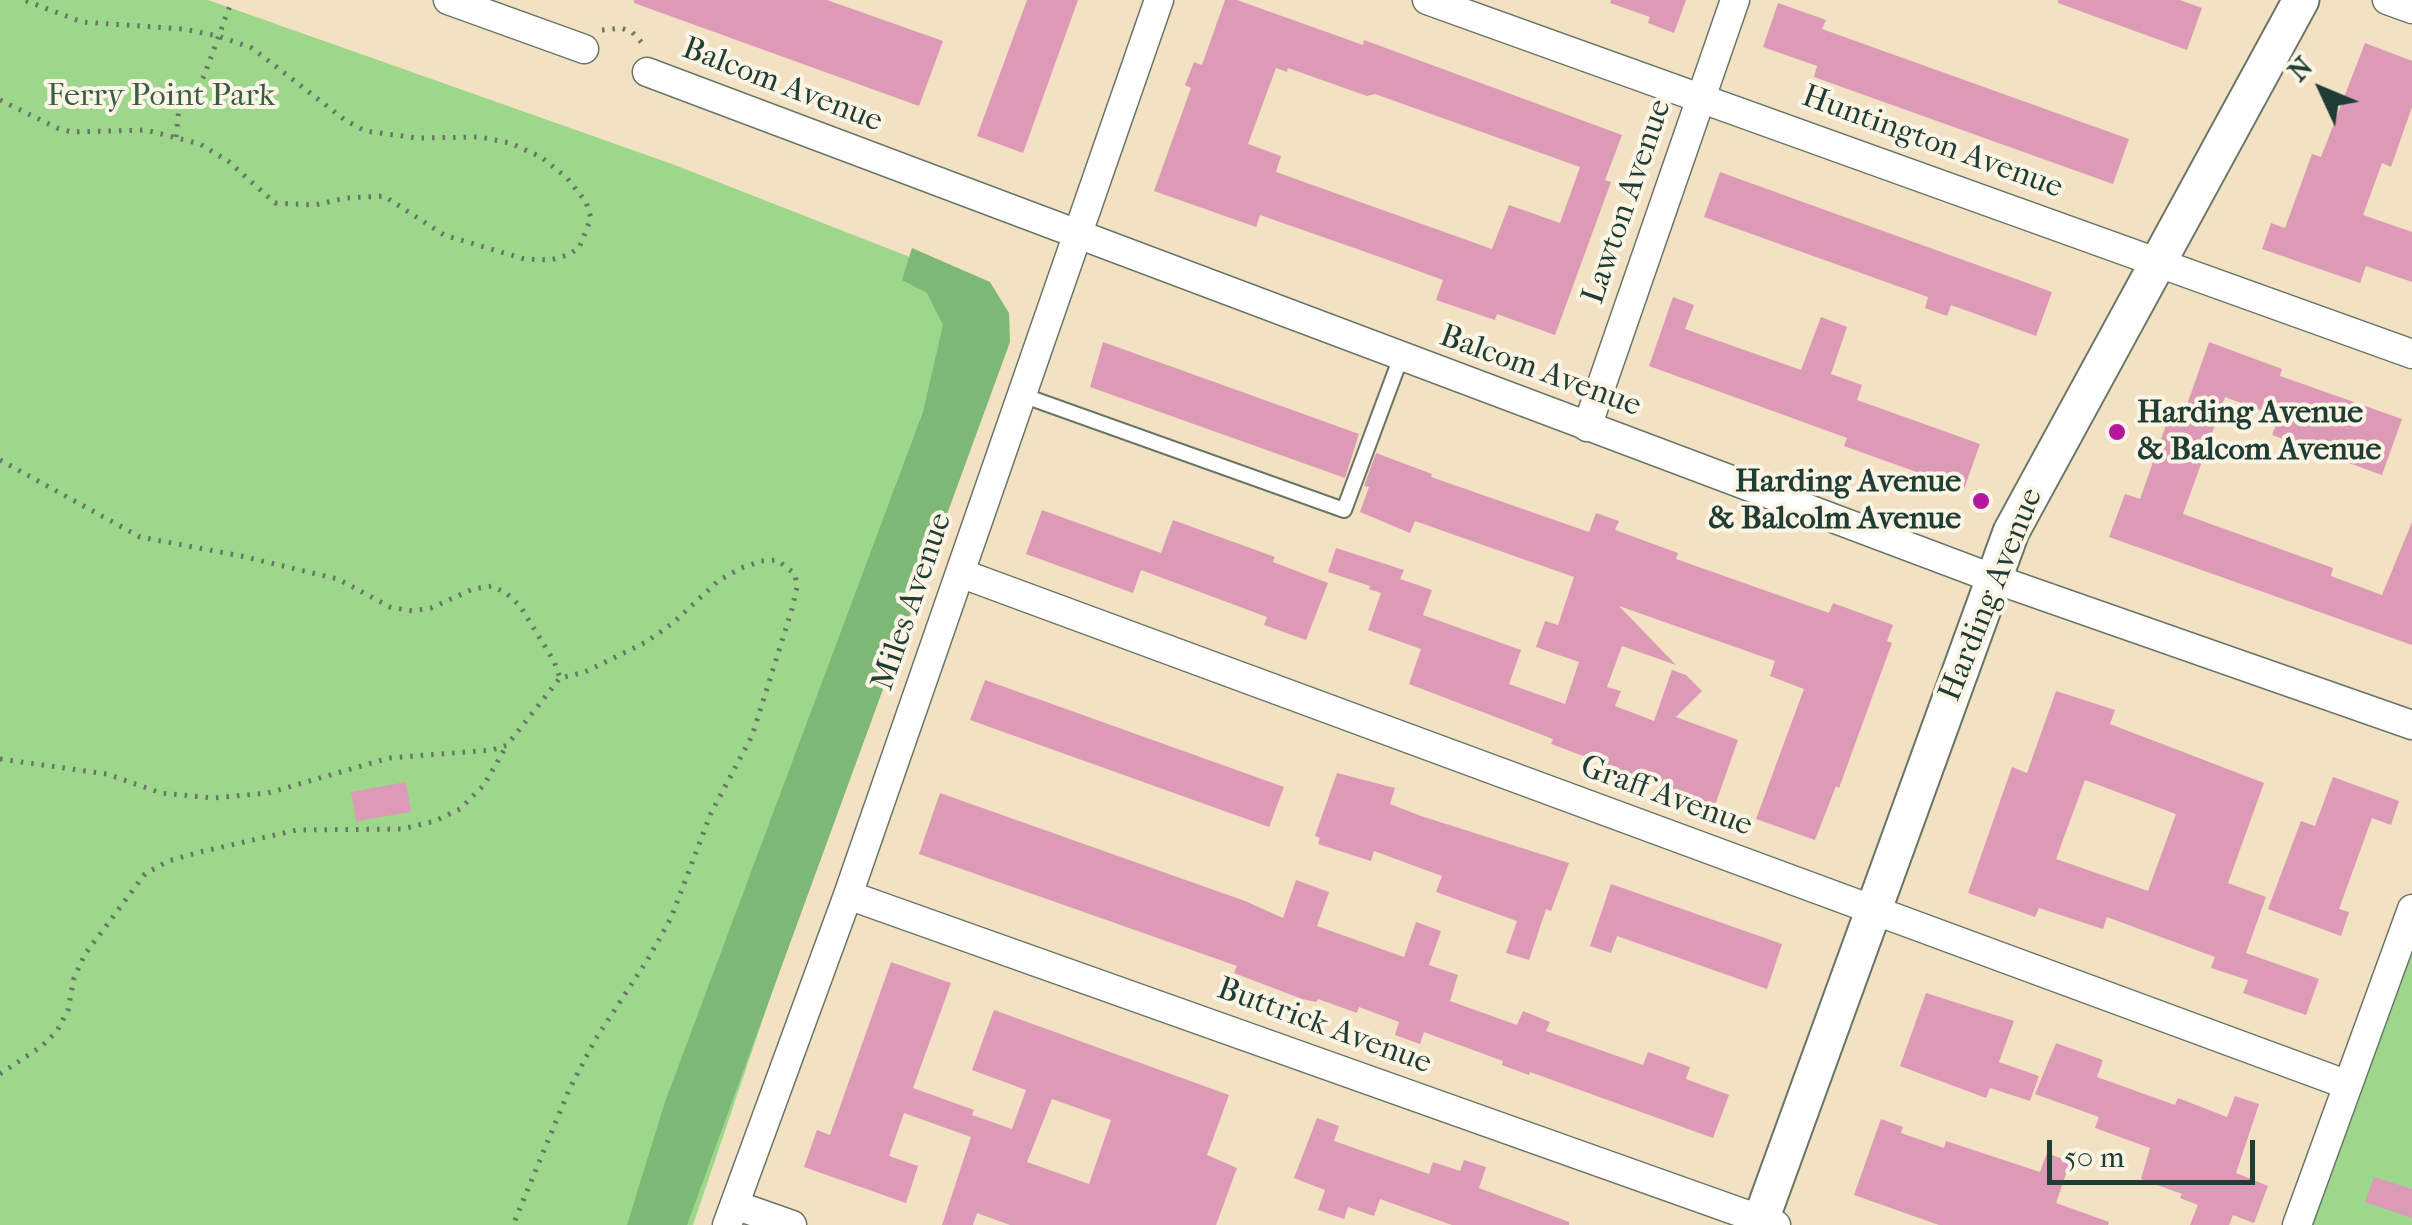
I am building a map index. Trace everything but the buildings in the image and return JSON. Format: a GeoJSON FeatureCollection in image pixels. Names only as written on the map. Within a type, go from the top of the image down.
{"type":"FeatureCollection","features":[{"type":"Feature","properties":{"kind":"street"},"geometry":{"type":"LineString","coordinates":[[448,0],[584,49]]}},
{"type":"Feature","properties":{"kind":"street","name":"Miles Avenue"},"geometry":{"type":"LineString","coordinates":[[731,1215],[848,895],[1159,0]]}},
{"type":"Feature","properties":{"kind":"street","name":"Huntington Avenue"},"geometry":{"type":"LineString","coordinates":[[1427,0],[2412,354]]}},
{"type":"Feature","properties":{"kind":"street","name":"Lawton Avenue"},"geometry":{"type":"LineString","coordinates":[[1587,427],[1735,0]]}},
{"type":"Feature","properties":{"kind":"street","name":"Harding Avenue"},"geometry":{"type":"LineString","coordinates":[[1765,1223],[1872,911],[1992,578],[2018,517],[2301,0]]}},
{"type":"Feature","properties":{"kind":"street"},"geometry":{"type":"LineString","coordinates":[[2387,0],[2412,10]]}},
{"type":"Feature","properties":{"kind":"street","name":"Balcom Avenue"},"geometry":{"type":"LineString","coordinates":[[647,72],[1992,578],[2412,725]]}},
{"type":"Feature","properties":{"kind":"street","name":"Graff Avenue"},"geometry":{"type":"LineString","coordinates":[[960,573],[2348,1085]]}},
{"type":"Feature","properties":{"kind":"street","name":"Buttrick Avenue"},"geometry":{"type":"LineString","coordinates":[[848,895],[1765,1223]]}},
{"type":"Feature","properties":{"kind":"street"},"geometry":{"type":"LineString","coordinates":[[2296,1225],[2412,909]]}},
{"type":"Feature","properties":{"kind":"street"},"geometry":{"type":"LineString","coordinates":[[731,1215],[792,1225]]}},
{"type":"Feature","properties":{"kind":"lane"},"geometry":{"type":"LineString","coordinates":[[1022,394],[1344,510],[1401,357]]}},
{"type":"Feature","properties":{"kind":"path"},"geometry":{"type":"LineString","coordinates":[[0,100],[72,132],[146,130],[200,144],[228,160],[276,203],[315,206],[346,198],[384,196],[444,235],[524,259],[550,260],[568,255],[584,238],[590,218],[586,202],[567,178],[541,157],[510,143],[366,131],[345,120],[252,48],[182,29],[82,22],[24,0]]}},
{"type":"Feature","properties":{"kind":"path"},"geometry":{"type":"LineString","coordinates":[[176,137],[180,98],[192,98],[204,76],[232,0]]}},
{"type":"Feature","properties":{"kind":"path"},"geometry":{"type":"LineString","coordinates":[[584,49],[598,32],[610,28],[632,32],[646,49],[647,72]]}},
{"type":"Feature","properties":{"kind":"path"},"geometry":{"type":"LineString","coordinates":[[0,460],[140,537],[338,579],[390,607],[412,611],[431,608],[473,589],[492,586],[520,606],[554,661],[560,678]]}},
{"type":"Feature","properties":{"kind":"path"},"geometry":{"type":"LineString","coordinates":[[0,1074],[57,1031],[68,1010],[74,978],[85,954],[145,874],[200,852],[296,830],[402,829],[435,821],[460,809],[484,784],[507,745],[560,678],[585,672],[646,642],[718,581],[741,568],[778,560],[795,574],[797,587],[752,736],[711,813],[671,918],[595,1040],[569,1090],[513,1225]]}},
{"type":"Feature","properties":{"kind":"path"},"geometry":{"type":"LineString","coordinates":[[0,759],[107,774],[161,794],[213,798],[268,793],[389,758],[492,750],[507,745]]}},
{"type":"Feature","properties":{"kind":"green space","name":"Ferry Point Park"},"geometry":{"type":"Polygon","coordinates":[[[0,0],[208,0],[672,164],[948,272],[1001,317],[693,1225],[0,1225],[0,0]]]}},
{"type":"Feature","properties":{"kind":"green space"},"geometry":{"type":"Polygon","coordinates":[[[912,248],[990,282],[1009,313],[1010,342],[687,1225],[627,1225],[665,1102],[923,412],[943,325],[927,293],[902,280],[912,248]]]}},
{"type":"Feature","properties":{"kind":"green space"},"geometry":{"type":"Polygon","coordinates":[[[2412,942],[2412,1225],[2308,1225],[2412,942]]]}},
{"type":"Feature","properties":{"kind":"place","name":"Harding Avenue & Balcom Avenue"},"geometry":{"type":"Point","coordinates":[2117,432]}},
{"type":"Feature","properties":{"kind":"place","name":"Harding Avenue & Balcolm Avenue"},"geometry":{"type":"Point","coordinates":[1981,501]}}]}
